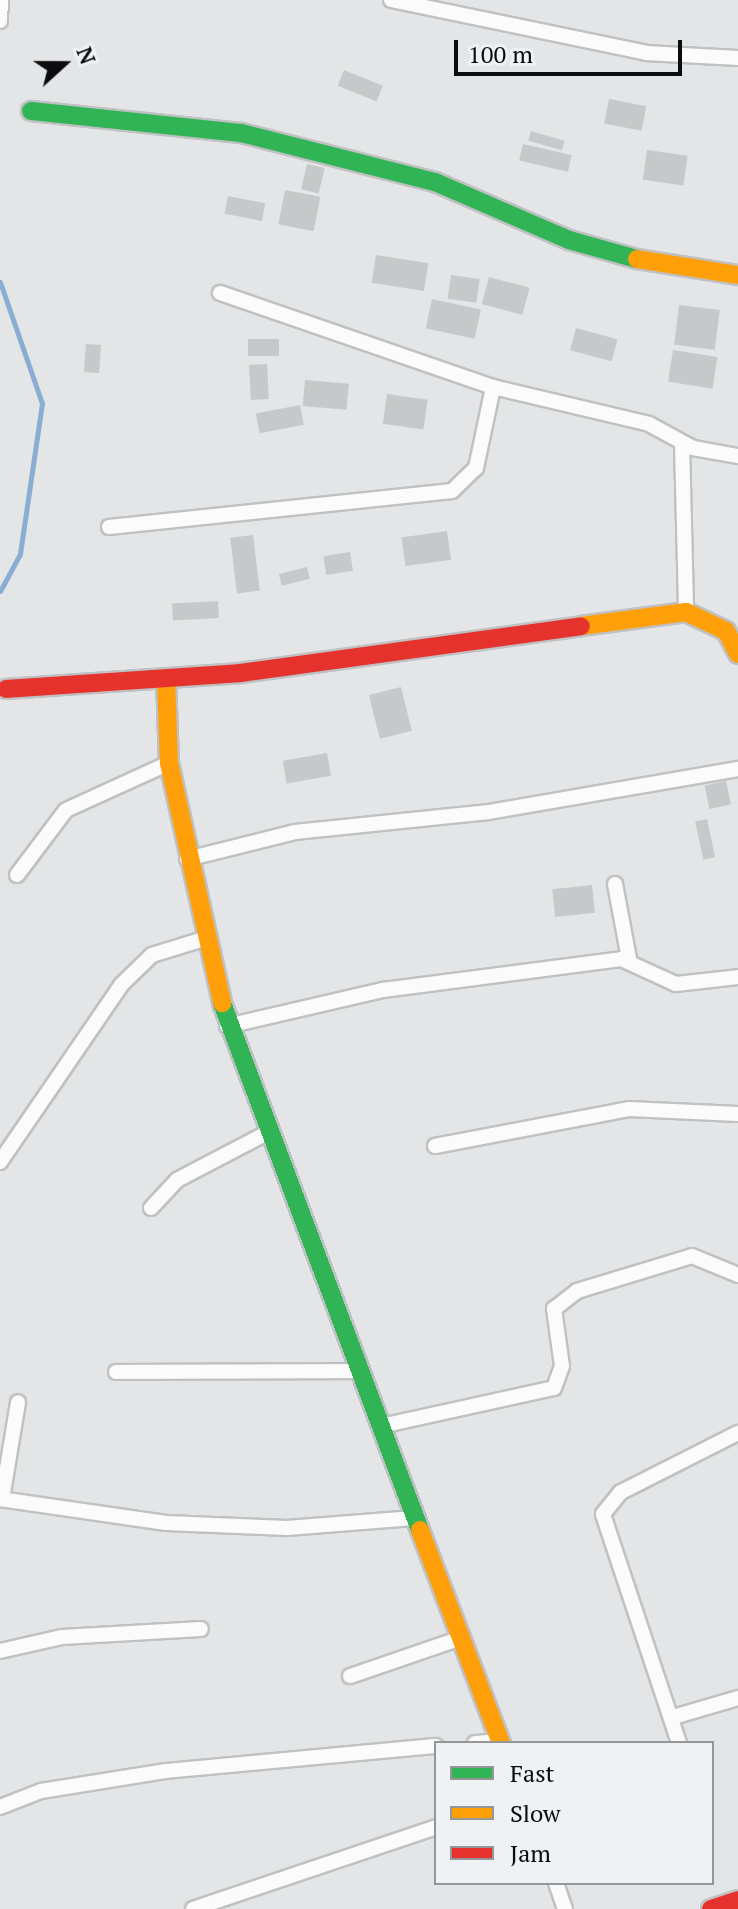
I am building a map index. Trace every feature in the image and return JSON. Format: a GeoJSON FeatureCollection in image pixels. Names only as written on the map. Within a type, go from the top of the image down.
{"type":"FeatureCollection","features":[{"type":"Feature","properties":{"kind":"street"},"geometry":{"type":"LineString","coordinates":[[0,21],[1,0]]}},
{"type":"Feature","properties":{"kind":"street"},"geometry":{"type":"LineString","coordinates":[[391,0],[646,53],[738,58]]}},
{"type":"Feature","properties":{"kind":"street"},"geometry":{"type":"LineString","coordinates":[[31,111],[241,133],[435,182],[569,240],[681,271],[738,275]]}},
{"type":"Feature","properties":{"kind":"street"},"geometry":{"type":"LineString","coordinates":[[220,293],[493,387],[649,424],[682,443],[738,456]]}},
{"type":"Feature","properties":{"kind":"street"},"geometry":{"type":"LineString","coordinates":[[109,527],[452,491],[476,468],[493,387]]}},
{"type":"Feature","properties":{"kind":"street"},"geometry":{"type":"LineString","coordinates":[[682,443],[686,612]]}},
{"type":"Feature","properties":{"kind":"street"},"geometry":{"type":"LineString","coordinates":[[6,689],[166,678],[686,612],[712,621],[736,646]]}},
{"type":"Feature","properties":{"kind":"street"},"geometry":{"type":"LineString","coordinates":[[166,678],[169,763],[204,939],[227,1026],[501,1741]]}},
{"type":"Feature","properties":{"kind":"street"},"geometry":{"type":"LineString","coordinates":[[17,875],[66,810],[169,763]]}},
{"type":"Feature","properties":{"kind":"street"},"geometry":{"type":"LineString","coordinates":[[187,859],[295,832],[489,812],[738,769]]}},
{"type":"Feature","properties":{"kind":"street"},"geometry":{"type":"LineString","coordinates":[[615,884],[629,959]]}},
{"type":"Feature","properties":{"kind":"street"},"geometry":{"type":"LineString","coordinates":[[0,1162],[121,985],[152,955],[204,939]]}},
{"type":"Feature","properties":{"kind":"street"},"geometry":{"type":"LineString","coordinates":[[227,1026],[383,990],[629,959],[676,984],[738,977]]}},
{"type":"Feature","properties":{"kind":"street"},"geometry":{"type":"LineString","coordinates":[[435,1146],[629,1109],[738,1114]]}},
{"type":"Feature","properties":{"kind":"street"},"geometry":{"type":"LineString","coordinates":[[151,1208],[177,1180],[269,1132]]}},
{"type":"Feature","properties":{"kind":"street"},"geometry":{"type":"LineString","coordinates":[[381,1426],[554,1388],[562,1366],[554,1309],[577,1291],[692,1256],[738,1275]]}},
{"type":"Feature","properties":{"kind":"street"},"geometry":{"type":"LineString","coordinates":[[116,1372],[360,1371]]}},
{"type":"Feature","properties":{"kind":"street"},"geometry":{"type":"LineString","coordinates":[[18,1402],[1,1499],[166,1523],[287,1528],[414,1518]]}},
{"type":"Feature","properties":{"kind":"street"},"geometry":{"type":"LineString","coordinates":[[679,1741],[603,1514],[621,1492],[738,1433]]}},
{"type":"Feature","properties":{"kind":"street"},"geometry":{"type":"LineString","coordinates":[[0,1651],[62,1637],[201,1629]]}},
{"type":"Feature","properties":{"kind":"street"},"geometry":{"type":"LineString","coordinates":[[350,1676],[461,1638]]}},
{"type":"Feature","properties":{"kind":"street"},"geometry":{"type":"LineString","coordinates":[[673,1717],[738,1698]]}},
{"type":"Feature","properties":{"kind":"street"},"geometry":{"type":"LineString","coordinates":[[0,1807],[51,1788],[166,1771],[434,1746]]}},
{"type":"Feature","properties":{"kind":"street"},"geometry":{"type":"LineString","coordinates":[[193,1909],[434,1828]]}},
{"type":"Feature","properties":{"kind":"street"},"geometry":{"type":"LineString","coordinates":[[557,1885],[565,1909]]}},
{"type":"Feature","properties":{"kind":"street"},"geometry":{"type":"LineString","coordinates":[[711,1909],[738,1900]]}},
{"type":"Feature","properties":{"kind":"building"},"geometry":{"type":"Polygon","coordinates":[[[344,70],[383,86],[377,101],[338,86],[344,70]]]}},
{"type":"Feature","properties":{"kind":"building"},"geometry":{"type":"Polygon","coordinates":[[[609,99],[646,106],[642,131],[604,124],[609,99]]]}},
{"type":"Feature","properties":{"kind":"building"},"geometry":{"type":"Polygon","coordinates":[[[531,131],[565,141],[562,150],[528,141],[531,131]]]}},
{"type":"Feature","properties":{"kind":"building"},"geometry":{"type":"Polygon","coordinates":[[[523,144],[572,155],[568,172],[519,161],[523,144]]]}},
{"type":"Feature","properties":{"kind":"building"},"geometry":{"type":"Polygon","coordinates":[[[647,150],[688,156],[683,185],[643,180],[647,150]]]}},
{"type":"Feature","properties":{"kind":"building"},"geometry":{"type":"Polygon","coordinates":[[[307,164],[325,168],[319,193],[301,189],[307,164]]]}},
{"type":"Feature","properties":{"kind":"building"},"geometry":{"type":"Polygon","coordinates":[[[285,190],[320,197],[314,231],[278,224],[285,190]]]}},
{"type":"Feature","properties":{"kind":"building"},"geometry":{"type":"Polygon","coordinates":[[[228,196],[265,203],[262,221],[225,214],[228,196]]]}},
{"type":"Feature","properties":{"kind":"building"},"geometry":{"type":"Polygon","coordinates":[[[376,255],[428,263],[424,291],[372,283],[376,255]]]}},
{"type":"Feature","properties":{"kind":"building"},"geometry":{"type":"Polygon","coordinates":[[[451,275],[480,279],[476,303],[448,299],[451,275]]]}},
{"type":"Feature","properties":{"kind":"building"},"geometry":{"type":"Polygon","coordinates":[[[489,277],[530,288],[522,315],[482,304],[489,277]]]}},
{"type":"Feature","properties":{"kind":"building"},"geometry":{"type":"Polygon","coordinates":[[[432,299],[481,309],[475,339],[426,328],[432,299]]]}},
{"type":"Feature","properties":{"kind":"building"},"geometry":{"type":"Polygon","coordinates":[[[679,305],[720,310],[715,350],[674,345],[679,305]]]}},
{"type":"Feature","properties":{"kind":"building"},"geometry":{"type":"Polygon","coordinates":[[[576,328],[618,339],[612,361],[570,350],[576,328]]]}},
{"type":"Feature","properties":{"kind":"building"},"geometry":{"type":"Polygon","coordinates":[[[248,339],[279,339],[279,356],[248,356],[248,339]]]}},
{"type":"Feature","properties":{"kind":"building"},"geometry":{"type":"Polygon","coordinates":[[[86,344],[101,345],[99,373],[84,372],[86,344]]]}},
{"type":"Feature","properties":{"kind":"building"},"geometry":{"type":"Polygon","coordinates":[[[673,350],[717,357],[712,389],[668,382],[673,350]]]}},
{"type":"Feature","properties":{"kind":"building"},"geometry":{"type":"Polygon","coordinates":[[[267,364],[269,399],[251,400],[249,365],[267,364]]]}},
{"type":"Feature","properties":{"kind":"building"},"geometry":{"type":"Polygon","coordinates":[[[305,380],[349,384],[347,410],[303,406],[305,380]]]}},
{"type":"Feature","properties":{"kind":"building"},"geometry":{"type":"Polygon","coordinates":[[[387,394],[428,400],[423,429],[383,424],[387,394]]]}},
{"type":"Feature","properties":{"kind":"building"},"geometry":{"type":"Polygon","coordinates":[[[300,405],[304,425],[260,433],[256,414],[300,405]]]}},
{"type":"Feature","properties":{"kind":"building"},"geometry":{"type":"Polygon","coordinates":[[[447,531],[451,560],[405,566],[401,537],[447,531]]]}},
{"type":"Feature","properties":{"kind":"building"},"geometry":{"type":"Polygon","coordinates":[[[253,535],[260,591],[237,593],[230,538],[253,535]]]}},
{"type":"Feature","properties":{"kind":"building"},"geometry":{"type":"Polygon","coordinates":[[[350,552],[353,571],[326,575],[323,556],[350,552]]]}},
{"type":"Feature","properties":{"kind":"building"},"geometry":{"type":"Polygon","coordinates":[[[307,567],[310,579],[282,586],[279,574],[307,567]]]}},
{"type":"Feature","properties":{"kind":"building"},"geometry":{"type":"Polygon","coordinates":[[[218,601],[219,618],[173,620],[172,603],[218,601]]]}},
{"type":"Feature","properties":{"kind":"building"},"geometry":{"type":"Polygon","coordinates":[[[401,687],[412,731],[380,739],[369,695],[401,687]]]}},
{"type":"Feature","properties":{"kind":"building"},"geometry":{"type":"Polygon","coordinates":[[[327,753],[331,776],[287,783],[283,761],[327,753]]]}},
{"type":"Feature","properties":{"kind":"building"},"geometry":{"type":"Polygon","coordinates":[[[726,781],[731,804],[709,809],[704,786],[726,781]]]}},
{"type":"Feature","properties":{"kind":"building"},"geometry":{"type":"Polygon","coordinates":[[[707,819],[715,857],[703,860],[695,821],[707,819]]]}},
{"type":"Feature","properties":{"kind":"building"},"geometry":{"type":"Polygon","coordinates":[[[592,885],[595,913],[555,917],[552,889],[592,885]]]}},
{"type":"Feature","properties":{"kind":"waterway"},"geometry":{"type":"LineString","coordinates":[[0,282],[42,403],[20,554],[0,591]]}},
{"type":"Feature","properties":{"kind":"traffic: fast"},"geometry":{"type":"LineString","coordinates":[[31,111],[241,133],[435,182],[569,240],[637,259]]}},
{"type":"Feature","properties":{"kind":"traffic: fast"},"geometry":{"type":"LineString","coordinates":[[222,1003],[420,1530]]}},
{"type":"Feature","properties":{"kind":"traffic: slow"},"geometry":{"type":"LineString","coordinates":[[637,259],[738,275]]}},
{"type":"Feature","properties":{"kind":"traffic: slow"},"geometry":{"type":"LineString","coordinates":[[581,626],[686,612],[726,631],[738,654]]}},
{"type":"Feature","properties":{"kind":"traffic: slow"},"geometry":{"type":"LineString","coordinates":[[166,678],[169,763],[222,1003]]}},
{"type":"Feature","properties":{"kind":"traffic: slow"},"geometry":{"type":"LineString","coordinates":[[420,1530],[500,1741]]}},
{"type":"Feature","properties":{"kind":"traffic: jam"},"geometry":{"type":"LineString","coordinates":[[6,689],[240,673],[581,626]]}},
{"type":"Feature","properties":{"kind":"traffic: jam"},"geometry":{"type":"LineString","coordinates":[[711,1909],[738,1900]]}}]}
